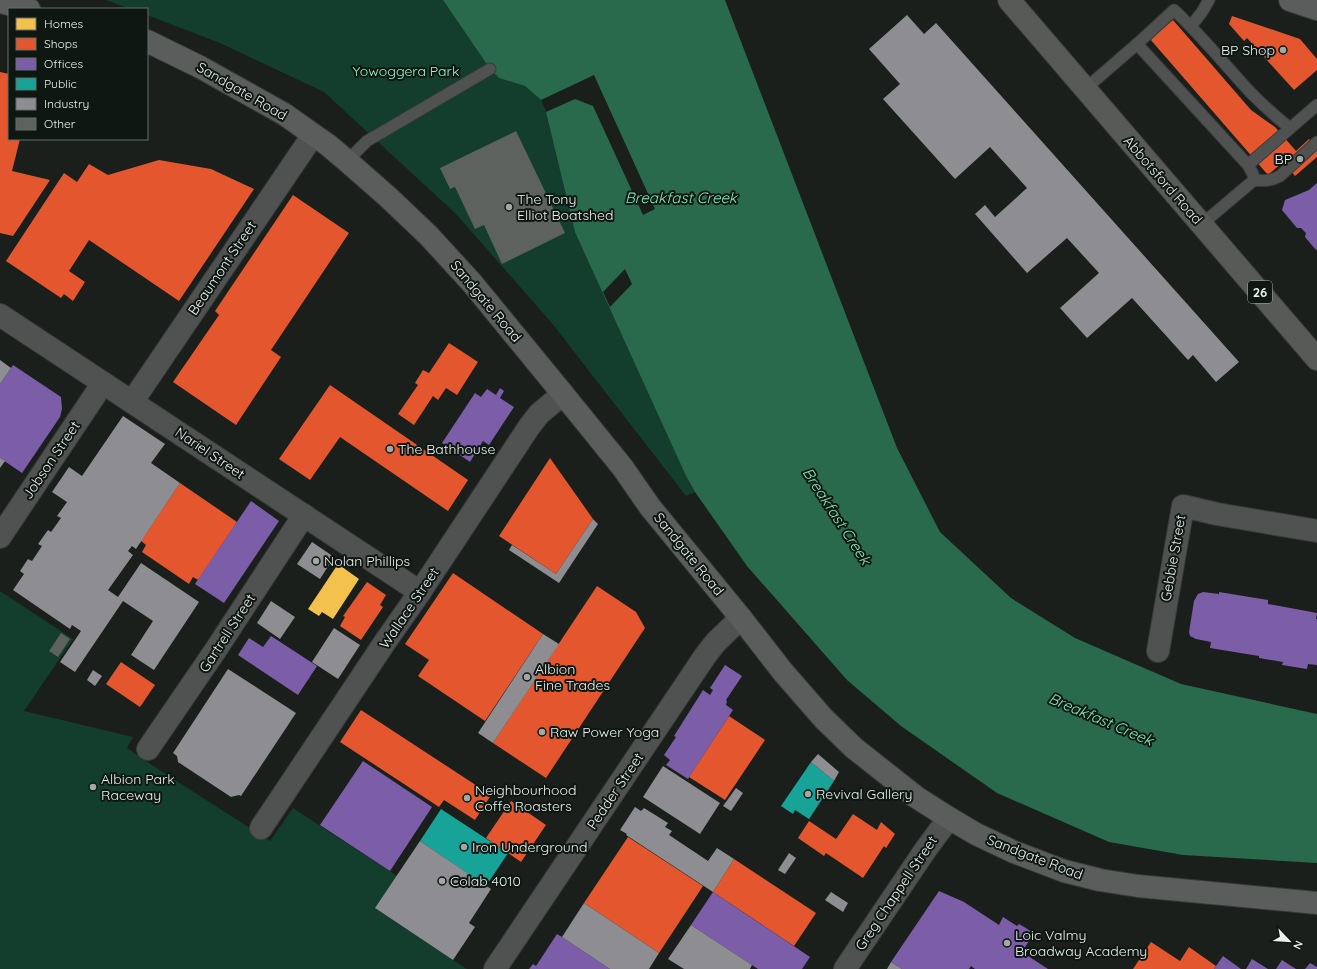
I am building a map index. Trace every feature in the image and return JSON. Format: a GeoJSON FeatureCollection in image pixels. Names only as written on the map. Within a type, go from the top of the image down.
{"type":"FeatureCollection","features":[{"type":"Feature","properties":{"kind":"highway","name":"Abbotsford Road"},"geometry":{"type":"LineString","coordinates":[[1009,0],[1317,359]]}},
{"type":"Feature","properties":{"kind":"main road"},"geometry":{"type":"LineString","coordinates":[[1290,0],[1317,9]]}},
{"type":"Feature","properties":{"kind":"main road"},"geometry":{"type":"LineString","coordinates":[[0,2],[25,8]]}},
{"type":"Feature","properties":{"kind":"main road","name":"Sandgate Road"},"geometry":{"type":"LineString","coordinates":[[148,41],[200,67],[284,114],[313,134],[388,197],[429,236],[468,279],[624,468],[650,507],[783,672],[824,719],[854,748],[916,797],[976,834],[1014,852],[1064,871],[1100,880],[1138,886],[1317,903]]}},
{"type":"Feature","properties":{"kind":"street","name":"Beaumont Street"},"geometry":{"type":"LineString","coordinates":[[132,402],[313,134]]}},
{"type":"Feature","properties":{"kind":"street","name":"Nariel Street"},"geometry":{"type":"LineString","coordinates":[[0,315],[420,592]]}},
{"type":"Feature","properties":{"kind":"street","name":"Jobson Street"},"geometry":{"type":"LineString","coordinates":[[0,537],[103,383]]}},
{"type":"Feature","properties":{"kind":"street","name":"Wallace Street"},"geometry":{"type":"LineString","coordinates":[[262,828],[359,680],[420,592],[529,427],[539,414],[563,394]]}},
{"type":"Feature","properties":{"kind":"street","name":"Gebbie Street"},"geometry":{"type":"LineString","coordinates":[[1158,651],[1183,506],[1217,514],[1317,531]]}},
{"type":"Feature","properties":{"kind":"street","name":"Gartrell Street"},"geometry":{"type":"LineString","coordinates":[[148,749],[215,651],[304,515]]}},
{"type":"Feature","properties":{"kind":"street","name":"Pedder Street"},"geometry":{"type":"LineString","coordinates":[[495,969],[705,656],[716,642],[741,618]]}},
{"type":"Feature","properties":{"kind":"street","name":"Greg Chappell Street"},"geometry":{"type":"LineString","coordinates":[[845,969],[948,818]]}},
{"type":"Feature","properties":{"kind":"lane"},"geometry":{"type":"LineString","coordinates":[[1191,26],[1209,0]]}},
{"type":"Feature","properties":{"kind":"lane"},"geometry":{"type":"LineString","coordinates":[[1085,89],[1138,44],[1174,10],[1191,26],[1251,93],[1269,111],[1290,128]]}},
{"type":"Feature","properties":{"kind":"lane"},"geometry":{"type":"LineString","coordinates":[[1138,44],[1248,165],[1253,174],[1254,180]]}},
{"type":"Feature","properties":{"kind":"lane"},"geometry":{"type":"LineString","coordinates":[[347,161],[367,141],[490,69]]}},
{"type":"Feature","properties":{"kind":"lane"},"geometry":{"type":"LineString","coordinates":[[1248,165],[1317,105]]}},
{"type":"Feature","properties":{"kind":"lane"},"geometry":{"type":"LineString","coordinates":[[1202,224],[1254,180],[1268,181],[1274,180],[1280,176],[1317,142]]}},
{"type":"Feature","properties":{"kind":"green space","name":"Yowoggera Park"},"geometry":{"type":"Polygon","coordinates":[[[106,0],[443,0],[490,69],[499,78],[525,86],[541,100],[610,307],[686,476],[695,492],[686,496],[551,322],[456,214],[324,92],[220,43],[148,15],[148,8],[127,8],[106,0]]]}},
{"type":"Feature","properties":{"kind":"green space","name":"Albion Park Raceway"},"geometry":{"type":"Polygon","coordinates":[[[0,591],[73,639],[24,711],[133,737],[127,748],[270,841],[293,808],[397,876],[376,909],[467,969],[0,969],[0,591]]]}},
{"type":"Feature","properties":{"kind":"water","name":"Breakfast Creek"},"geometry":{"type":"Polygon","coordinates":[[[443,0],[725,0],[897,448],[940,532],[1011,598],[1075,638],[1181,684],[1317,714],[1317,863],[1183,855],[1109,842],[997,793],[901,726],[847,680],[747,566],[695,492],[686,476],[575,232],[546,112],[541,100],[525,86],[499,78],[490,69],[443,0]]]}},
{"type":"Feature","properties":{"kind":"pier"},"geometry":{"type":"Polygon","coordinates":[[[594,75],[655,209],[643,215],[593,106],[575,99],[546,112],[541,100],[594,75]]]}},
{"type":"Feature","properties":{"kind":"pier"},"geometry":{"type":"Polygon","coordinates":[[[625,269],[632,284],[610,307],[603,292],[625,269]]]}},
{"type":"Feature","properties":{"kind":"building: Homes"},"geometry":{"type":"Polygon","coordinates":[[[338,564],[359,579],[333,619],[322,612],[319,616],[308,609],[338,564]]]}},
{"type":"Feature","properties":{"kind":"building: Shops","name":"BP Shop"},"geometry":{"type":"Polygon","coordinates":[[[1232,16],[1300,39],[1317,59],[1317,70],[1294,90],[1247,38],[1244,41],[1229,24],[1232,16]]]}},
{"type":"Feature","properties":{"kind":"building: Shops"},"geometry":{"type":"Polygon","coordinates":[[[1173,20],[1251,110],[1275,127],[1296,151],[1309,139],[1317,147],[1317,157],[1295,176],[1283,162],[1268,175],[1150,39],[1173,20]]]}},
{"type":"Feature","properties":{"kind":"building: Shops"},"geometry":{"type":"Polygon","coordinates":[[[0,72],[8,74],[8,140],[20,140],[12,171],[50,180],[13,236],[0,233],[0,72]]]}},
{"type":"Feature","properties":{"kind":"building: Shops"},"geometry":{"type":"Polygon","coordinates":[[[159,160],[211,169],[254,189],[179,301],[89,240],[69,271],[85,282],[73,301],[64,294],[61,298],[6,261],[64,173],[77,182],[89,164],[108,175],[159,160]]]}},
{"type":"Feature","properties":{"kind":"building: Shops"},"geometry":{"type":"Polygon","coordinates":[[[293,195],[349,233],[271,350],[281,357],[236,425],[173,382],[219,315],[215,311],[293,195]]]}},
{"type":"Feature","properties":{"kind":"building: Shops"},"geometry":{"type":"Polygon","coordinates":[[[449,343],[478,362],[457,395],[446,388],[438,400],[433,396],[414,425],[398,414],[418,385],[415,383],[423,370],[429,373],[449,343]]]}},
{"type":"Feature","properties":{"kind":"building: Shops","name":"The Bathhouse"},"geometry":{"type":"Polygon","coordinates":[[[330,385],[468,480],[448,511],[340,437],[310,480],[279,459],[330,385]]]}},
{"type":"Feature","properties":{"kind":"building: Shops"},"geometry":{"type":"Polygon","coordinates":[[[550,458],[593,519],[556,574],[499,536],[550,458]]]}},
{"type":"Feature","properties":{"kind":"building: Shops"},"geometry":{"type":"Polygon","coordinates":[[[180,483],[237,522],[198,580],[193,577],[189,584],[142,552],[146,545],[141,541],[180,483]]]}},
{"type":"Feature","properties":{"kind":"building: Shops"},"geometry":{"type":"Polygon","coordinates":[[[453,573],[543,634],[485,721],[418,676],[429,660],[405,644],[453,573]]]}},
{"type":"Feature","properties":{"kind":"building: Shops"},"geometry":{"type":"Polygon","coordinates":[[[367,582],[386,595],[380,605],[383,607],[361,640],[340,626],[345,617],[343,616],[367,582]]]}},
{"type":"Feature","properties":{"kind":"building: Shops"},"geometry":{"type":"Polygon","coordinates":[[[597,586],[636,612],[645,628],[546,778],[493,743],[597,586]]]}},
{"type":"Feature","properties":{"kind":"building: Shops"},"geometry":{"type":"Polygon","coordinates":[[[121,662],[155,685],[140,707],[106,684],[121,662]]]}},
{"type":"Feature","properties":{"kind":"building: Shops"},"geometry":{"type":"Polygon","coordinates":[[[361,710],[491,795],[475,820],[444,800],[439,807],[340,742],[361,710]]]}},
{"type":"Feature","properties":{"kind":"building: Shops"},"geometry":{"type":"Polygon","coordinates":[[[729,716],[765,740],[725,800],[689,777],[729,716]]]}},
{"type":"Feature","properties":{"kind":"building: Shops"},"geometry":{"type":"Polygon","coordinates":[[[511,801],[546,825],[521,862],[486,838],[511,801]]]}},
{"type":"Feature","properties":{"kind":"building: Shops"},"geometry":{"type":"Polygon","coordinates":[[[853,814],[877,830],[881,822],[895,834],[886,848],[884,846],[863,878],[826,853],[824,856],[798,838],[809,821],[836,839],[853,814]]]}},
{"type":"Feature","properties":{"kind":"building: Shops"},"geometry":{"type":"Polygon","coordinates":[[[628,837],[703,886],[659,953],[584,903],[628,837]]]}},
{"type":"Feature","properties":{"kind":"building: Shops"},"geometry":{"type":"Polygon","coordinates":[[[734,859],[816,913],[794,946],[713,892],[734,859]]]}},
{"type":"Feature","properties":{"kind":"building: Shops"},"geometry":{"type":"Polygon","coordinates":[[[1151,942],[1180,961],[1189,947],[1216,966],[1214,969],[1133,969],[1151,942]]]}},
{"type":"Feature","properties":{"kind":"building: Offices"},"geometry":{"type":"Polygon","coordinates":[[[1317,183],[1316,250],[1305,237],[1306,233],[1301,228],[1297,228],[1282,210],[1285,200],[1309,190],[1317,183]]]}},
{"type":"Feature","properties":{"kind":"building: Offices"},"geometry":{"type":"Polygon","coordinates":[[[13,365],[61,397],[62,409],[60,417],[22,473],[0,458],[0,384],[13,365]]]}},
{"type":"Feature","properties":{"kind":"building: Offices"},"geometry":{"type":"Polygon","coordinates":[[[500,388],[504,391],[500,398],[514,407],[489,445],[483,441],[470,462],[442,443],[475,393],[481,397],[487,389],[496,395],[500,388]]]}},
{"type":"Feature","properties":{"kind":"building: Offices"},"geometry":{"type":"Polygon","coordinates":[[[251,501],[279,521],[224,603],[195,584],[251,501]]]}},
{"type":"Feature","properties":{"kind":"building: Offices"},"geometry":{"type":"Polygon","coordinates":[[[1203,592],[1219,594],[1219,592],[1268,600],[1268,604],[1317,613],[1317,665],[1308,664],[1307,669],[1282,665],[1283,662],[1259,658],[1259,656],[1210,648],[1211,642],[1196,639],[1190,636],[1189,632],[1194,601],[1198,594],[1203,592]]]}},
{"type":"Feature","properties":{"kind":"building: Offices"},"geometry":{"type":"Polygon","coordinates":[[[271,636],[317,666],[298,695],[238,655],[249,638],[263,647],[271,636]]]}},
{"type":"Feature","properties":{"kind":"building: Offices"},"geometry":{"type":"Polygon","coordinates":[[[725,665],[742,676],[726,700],[726,705],[733,710],[688,779],[666,765],[670,760],[664,755],[676,737],[674,736],[703,690],[710,695],[713,690],[710,688],[725,665]]]}},
{"type":"Feature","properties":{"kind":"building: Offices"},"geometry":{"type":"Polygon","coordinates":[[[363,761],[432,807],[390,871],[320,825],[363,761]]]}},
{"type":"Feature","properties":{"kind":"building: Offices"},"geometry":{"type":"Polygon","coordinates":[[[939,891],[964,902],[999,925],[1003,917],[1017,926],[1019,924],[1034,933],[1022,952],[1048,969],[975,969],[971,966],[969,969],[902,969],[891,962],[939,891]]]}},
{"type":"Feature","properties":{"kind":"building: Offices"},"geometry":{"type":"Polygon","coordinates":[[[713,892],[810,957],[802,969],[758,969],[691,925],[713,892]]]}},
{"type":"Feature","properties":{"kind":"building: Offices"},"geometry":{"type":"Polygon","coordinates":[[[557,934],[610,969],[529,969],[533,964],[536,966],[557,934]]]}},
{"type":"Feature","properties":{"kind":"building: Offices"},"geometry":{"type":"Polygon","coordinates":[[[1223,956],[1241,969],[1214,969],[1223,956]]]}},
{"type":"Feature","properties":{"kind":"building: Offices"},"geometry":{"type":"Polygon","coordinates":[[[1252,959],[1268,969],[1246,969],[1252,959]]]}},
{"type":"Feature","properties":{"kind":"building: Offices"},"geometry":{"type":"Polygon","coordinates":[[[1282,960],[1296,969],[1276,969],[1282,960]]]}},
{"type":"Feature","properties":{"kind":"building: Offices"},"geometry":{"type":"Polygon","coordinates":[[[1310,963],[1317,967],[1317,969],[1305,969],[1310,963]]]}},
{"type":"Feature","properties":{"kind":"building: Public","name":"Revival Gallery"},"geometry":{"type":"Polygon","coordinates":[[[811,762],[834,781],[809,819],[795,810],[793,814],[781,806],[811,762]]]}},
{"type":"Feature","properties":{"kind":"building: Public","name":"Iron Underground"},"geometry":{"type":"Polygon","coordinates":[[[441,809],[508,853],[486,886],[420,841],[441,809]]]}},
{"type":"Feature","properties":{"kind":"building: Industry"},"geometry":{"type":"Polygon","coordinates":[[[907,15],[924,34],[936,23],[1239,362],[1216,382],[1193,355],[1188,360],[1132,298],[1087,338],[1060,308],[1099,273],[1067,238],[1027,273],[975,214],[985,205],[995,217],[1027,188],[990,147],[955,179],[883,99],[900,84],[869,49],[907,15]]]}},
{"type":"Feature","properties":{"kind":"building: Industry"},"geometry":{"type":"Polygon","coordinates":[[[0,360],[11,368],[0,384],[0,360]]]}},
{"type":"Feature","properties":{"kind":"building: Industry"},"geometry":{"type":"Polygon","coordinates":[[[123,416],[165,444],[151,463],[180,483],[136,549],[132,546],[128,551],[133,555],[108,590],[118,597],[141,563],[199,602],[154,670],[131,655],[153,621],[123,601],[75,672],[60,662],[81,631],[72,625],[70,629],[13,590],[24,574],[20,571],[28,559],[32,561],[42,546],[38,544],[48,530],[51,532],[61,518],[57,516],[67,502],[52,492],[69,467],[82,476],[123,416]]]}},
{"type":"Feature","properties":{"kind":"building: Industry"},"geometry":{"type":"Polygon","coordinates":[[[0,458],[5,461],[0,468],[0,458]]]}},
{"type":"Feature","properties":{"kind":"building: Industry"},"geometry":{"type":"Polygon","coordinates":[[[593,519],[598,524],[559,583],[509,550],[512,545],[556,574],[593,519]]]}},
{"type":"Feature","properties":{"kind":"building: Industry","name":"Nolan Phillips"},"geometry":{"type":"Polygon","coordinates":[[[312,542],[334,557],[320,579],[297,564],[312,542]]]}},
{"type":"Feature","properties":{"kind":"building: Industry"},"geometry":{"type":"Polygon","coordinates":[[[271,601],[295,617],[280,639],[257,623],[271,601]]]}},
{"type":"Feature","properties":{"kind":"building: Industry"},"geometry":{"type":"Polygon","coordinates":[[[334,628],[360,645],[338,679],[312,662],[334,628]]]}},
{"type":"Feature","properties":{"kind":"building: Industry"},"geometry":{"type":"Polygon","coordinates":[[[543,634],[559,644],[493,743],[478,733],[543,634]]]}},
{"type":"Feature","properties":{"kind":"building: Industry"},"geometry":{"type":"Polygon","coordinates":[[[228,669],[296,713],[241,796],[231,797],[178,762],[177,756],[173,753],[228,669]]]}},
{"type":"Feature","properties":{"kind":"building: Industry"},"geometry":{"type":"Polygon","coordinates":[[[93,670],[102,676],[95,686],[87,680],[93,670]]]}},
{"type":"Feature","properties":{"kind":"building: Industry"},"geometry":{"type":"Polygon","coordinates":[[[818,754],[839,772],[834,781],[811,762],[818,754]]]}},
{"type":"Feature","properties":{"kind":"building: Industry"},"geometry":{"type":"Polygon","coordinates":[[[663,766],[720,803],[700,834],[643,797],[663,766]]]}},
{"type":"Feature","properties":{"kind":"building: Industry"},"geometry":{"type":"Polygon","coordinates":[[[736,788],[743,793],[731,811],[723,806],[736,788]]]}},
{"type":"Feature","properties":{"kind":"building: Industry"},"geometry":{"type":"Polygon","coordinates":[[[635,807],[641,811],[644,808],[668,823],[665,827],[672,831],[669,835],[708,861],[717,848],[734,859],[713,892],[620,830],[635,807]]]}},
{"type":"Feature","properties":{"kind":"building: Industry"},"geometry":{"type":"Polygon","coordinates":[[[420,841],[491,889],[469,923],[475,927],[453,960],[375,908],[420,841]]]}},
{"type":"Feature","properties":{"kind":"building: Industry"},"geometry":{"type":"Polygon","coordinates":[[[789,853],[796,858],[785,874],[778,870],[789,853]]]}},
{"type":"Feature","properties":{"kind":"building: Industry"},"geometry":{"type":"Polygon","coordinates":[[[831,892],[848,903],[843,912],[825,900],[831,892]]]}},
{"type":"Feature","properties":{"kind":"building: Industry"},"geometry":{"type":"Polygon","coordinates":[[[584,903],[659,953],[649,969],[610,969],[562,937],[584,903]]]}},
{"type":"Feature","properties":{"kind":"building: Industry"},"geometry":{"type":"Polygon","coordinates":[[[691,925],[752,965],[750,969],[684,969],[668,959],[691,925]]]}},
{"type":"Feature","properties":{"kind":"building: Industry"},"geometry":{"type":"Polygon","coordinates":[[[891,962],[902,969],[887,969],[891,962]]]}},
{"type":"Feature","properties":{"kind":"building: Other","name":"The Tony Elliot Boatshed"},"geometry":{"type":"Polygon","coordinates":[[[516,131],[565,233],[502,264],[484,225],[475,229],[455,187],[450,189],[440,168],[516,131]]]}},
{"type":"Feature","properties":{"kind":"building: Other"},"geometry":{"type":"Polygon","coordinates":[[[61,633],[70,639],[58,657],[49,651],[61,633]]]}},
{"type":"Feature","properties":{"kind":"place","name":"BP Shop"},"geometry":{"type":"Point","coordinates":[1283,50]}},
{"type":"Feature","properties":{"kind":"place","name":"BP"},"geometry":{"type":"Point","coordinates":[1300,159]}},
{"type":"Feature","properties":{"kind":"place","name":"The Tony Elliot Boatshed"},"geometry":{"type":"Point","coordinates":[509,207]}},
{"type":"Feature","properties":{"kind":"place","name":"The Bathhouse"},"geometry":{"type":"Point","coordinates":[390,449]}},
{"type":"Feature","properties":{"kind":"place","name":"Nolan Phillips"},"geometry":{"type":"Point","coordinates":[316,561]}},
{"type":"Feature","properties":{"kind":"place","name":"Albion Fine Trades"},"geometry":{"type":"Point","coordinates":[527,677]}},
{"type":"Feature","properties":{"kind":"place","name":"Raw Power Yoga"},"geometry":{"type":"Point","coordinates":[542,732]}},
{"type":"Feature","properties":{"kind":"place","name":"Albion Park Raceway"},"geometry":{"type":"Point","coordinates":[93,787]}},
{"type":"Feature","properties":{"kind":"place","name":"Revival Gallery"},"geometry":{"type":"Point","coordinates":[808,794]}},
{"type":"Feature","properties":{"kind":"place","name":"Neighbourhood Coffe Roasters"},"geometry":{"type":"Point","coordinates":[467,798]}},
{"type":"Feature","properties":{"kind":"place","name":"Iron Underground"},"geometry":{"type":"Point","coordinates":[464,847]}},
{"type":"Feature","properties":{"kind":"place","name":"Colab 4010"},"geometry":{"type":"Point","coordinates":[442,881]}},
{"type":"Feature","properties":{"kind":"place","name":"Loic Valmy Broadway Academy"},"geometry":{"type":"Point","coordinates":[1007,943]}}]}
